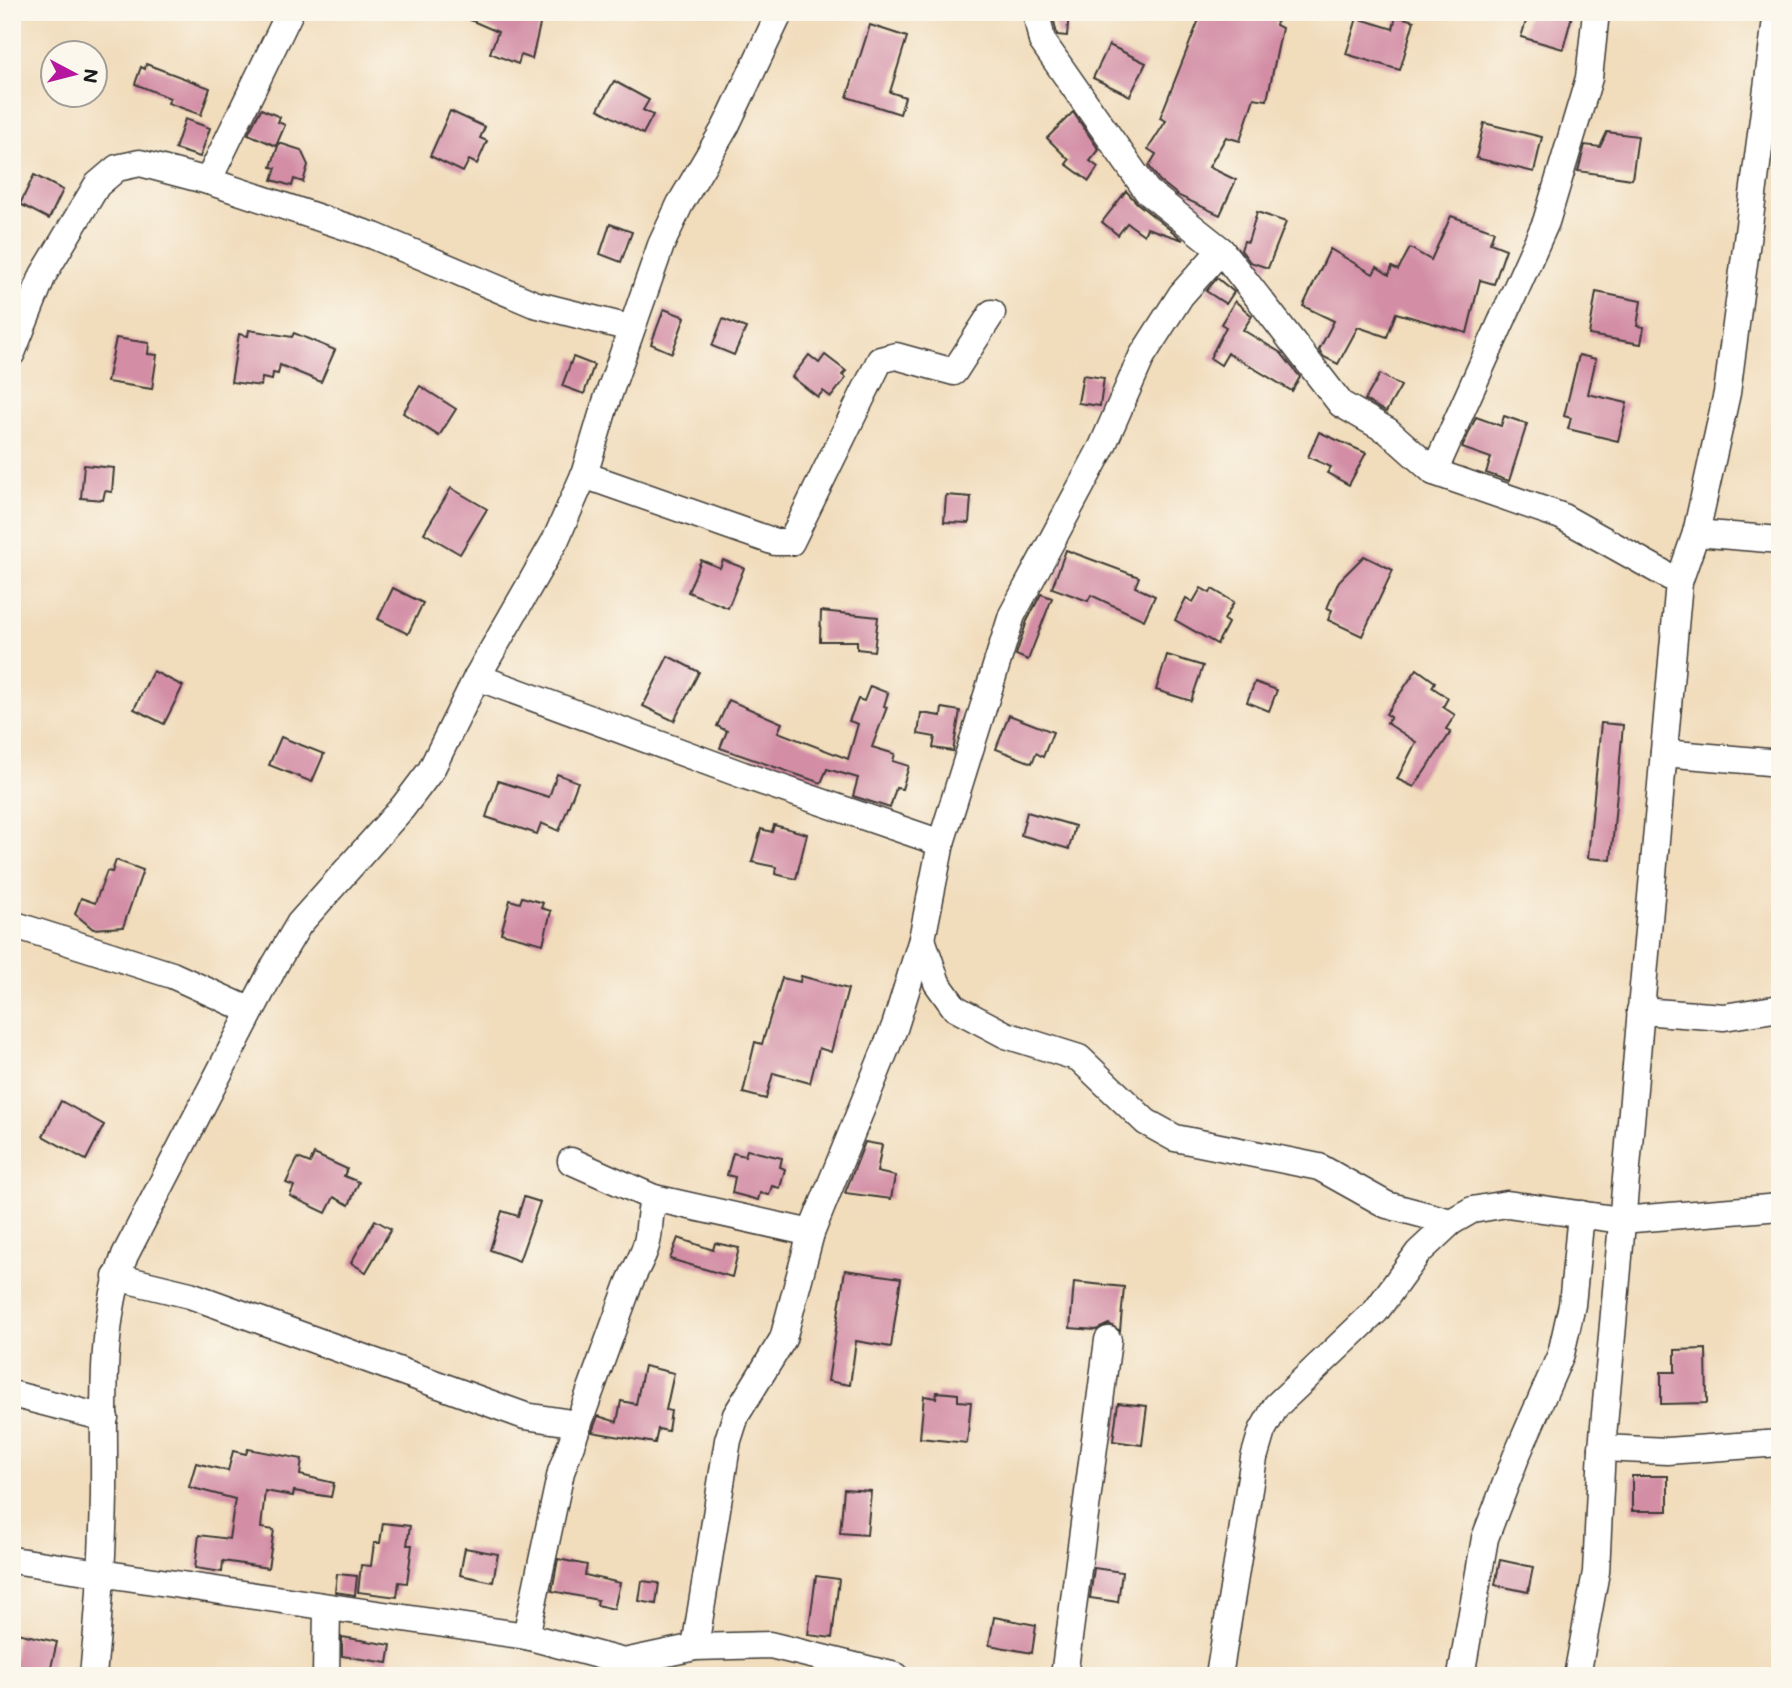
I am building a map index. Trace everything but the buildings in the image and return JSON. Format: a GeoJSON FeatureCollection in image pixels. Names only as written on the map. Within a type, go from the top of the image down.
{"type":"FeatureCollection","features":[{"type":"Feature","properties":{"kind":"street"},"geometry":{"type":"LineString","coordinates":[[208,181],[290,12]]}},
{"type":"Feature","properties":{"kind":"street"},"geometry":{"type":"LineString","coordinates":[[93,1676],[103,1575],[105,1418],[111,1304],[124,1255],[249,1010],[299,925],[403,807],[431,770],[477,677],[556,539],[584,475],[630,328],[680,204],[726,125],[780,12]]}},
{"type":"Feature","properties":{"kind":"street"},"geometry":{"type":"LineString","coordinates":[[1037,12],[1042,41],[1147,191],[1221,250],[1341,404],[1388,431],[1434,472],[1561,516],[1679,582]]}},
{"type":"Feature","properties":{"kind":"street"},"geometry":{"type":"LineString","coordinates":[[1434,472],[1546,222],[1589,78],[1595,12]]}},
{"type":"Feature","properties":{"kind":"street"},"geometry":{"type":"LineString","coordinates":[[1577,1676],[1596,1572],[1602,1448],[1620,1220],[1679,582],[1696,533],[1727,393],[1777,12]]}},
{"type":"Feature","properties":{"kind":"street"},"geometry":{"type":"LineString","coordinates":[[12,353],[24,290],[43,275],[97,185],[117,167],[140,163],[208,181],[374,236],[534,303],[630,328]]}},
{"type":"Feature","properties":{"kind":"street"},"geometry":{"type":"LineString","coordinates":[[695,1647],[728,1440],[736,1415],[783,1339],[811,1233],[895,1026],[922,939],[941,843],[1012,615],[1101,447],[1142,356],[1181,295],[1221,250]]}},
{"type":"Feature","properties":{"kind":"street"},"geometry":{"type":"LineString","coordinates":[[584,475],[775,542],[791,542],[880,360],[895,356],[954,372],[992,313]]}},
{"type":"Feature","properties":{"kind":"street"},"geometry":{"type":"LineString","coordinates":[[1696,533],[1780,540]]}},
{"type":"Feature","properties":{"kind":"street"},"geometry":{"type":"LineString","coordinates":[[477,677],[743,775],[941,843]]}},
{"type":"Feature","properties":{"kind":"street"},"geometry":{"type":"LineString","coordinates":[[1664,753],[1780,764]]}},
{"type":"Feature","properties":{"kind":"street"},"geometry":{"type":"LineString","coordinates":[[12,924],[172,975],[249,1010]]}},
{"type":"Feature","properties":{"kind":"street"},"geometry":{"type":"LineString","coordinates":[[922,939],[937,983],[955,1008],[1006,1035],[1079,1058],[1146,1122],[1175,1138],[1319,1167],[1387,1205],[1451,1222]]}},
{"type":"Feature","properties":{"kind":"street"},"geometry":{"type":"LineString","coordinates":[[1640,1011],[1724,1017],[1780,1008]]}},
{"type":"Feature","properties":{"kind":"street"},"geometry":{"type":"LineString","coordinates":[[571,1161],[654,1198],[811,1233]]}},
{"type":"Feature","properties":{"kind":"street"},"geometry":{"type":"LineString","coordinates":[[526,1636],[561,1472],[628,1284],[648,1237],[647,1217],[654,1198]]}},
{"type":"Feature","properties":{"kind":"street"},"geometry":{"type":"LineString","coordinates":[[1219,1676],[1254,1458],[1262,1431],[1276,1406],[1376,1311],[1418,1253],[1451,1222],[1472,1210],[1507,1204],[1620,1220],[1780,1207]]}},
{"type":"Feature","properties":{"kind":"street"},"geometry":{"type":"LineString","coordinates":[[1461,1676],[1485,1538],[1516,1457],[1561,1354],[1572,1305],[1581,1214]]}},
{"type":"Feature","properties":{"kind":"street"},"geometry":{"type":"LineString","coordinates":[[116,1278],[190,1295],[525,1416],[578,1424]]}},
{"type":"Feature","properties":{"kind":"street"},"geometry":{"type":"LineString","coordinates":[[1064,1676],[1108,1340]]}},
{"type":"Feature","properties":{"kind":"street"},"geometry":{"type":"LineString","coordinates":[[12,1394],[105,1418]]}},
{"type":"Feature","properties":{"kind":"street"},"geometry":{"type":"LineString","coordinates":[[1602,1448],[1667,1451],[1780,1443]]}},
{"type":"Feature","properties":{"kind":"street"},"geometry":{"type":"LineString","coordinates":[[12,1560],[526,1636],[624,1661],[695,1647],[771,1645],[896,1676]]}},
{"type":"Feature","properties":{"kind":"street"},"geometry":{"type":"LineString","coordinates":[[326,1676],[327,1608]]}}]}
